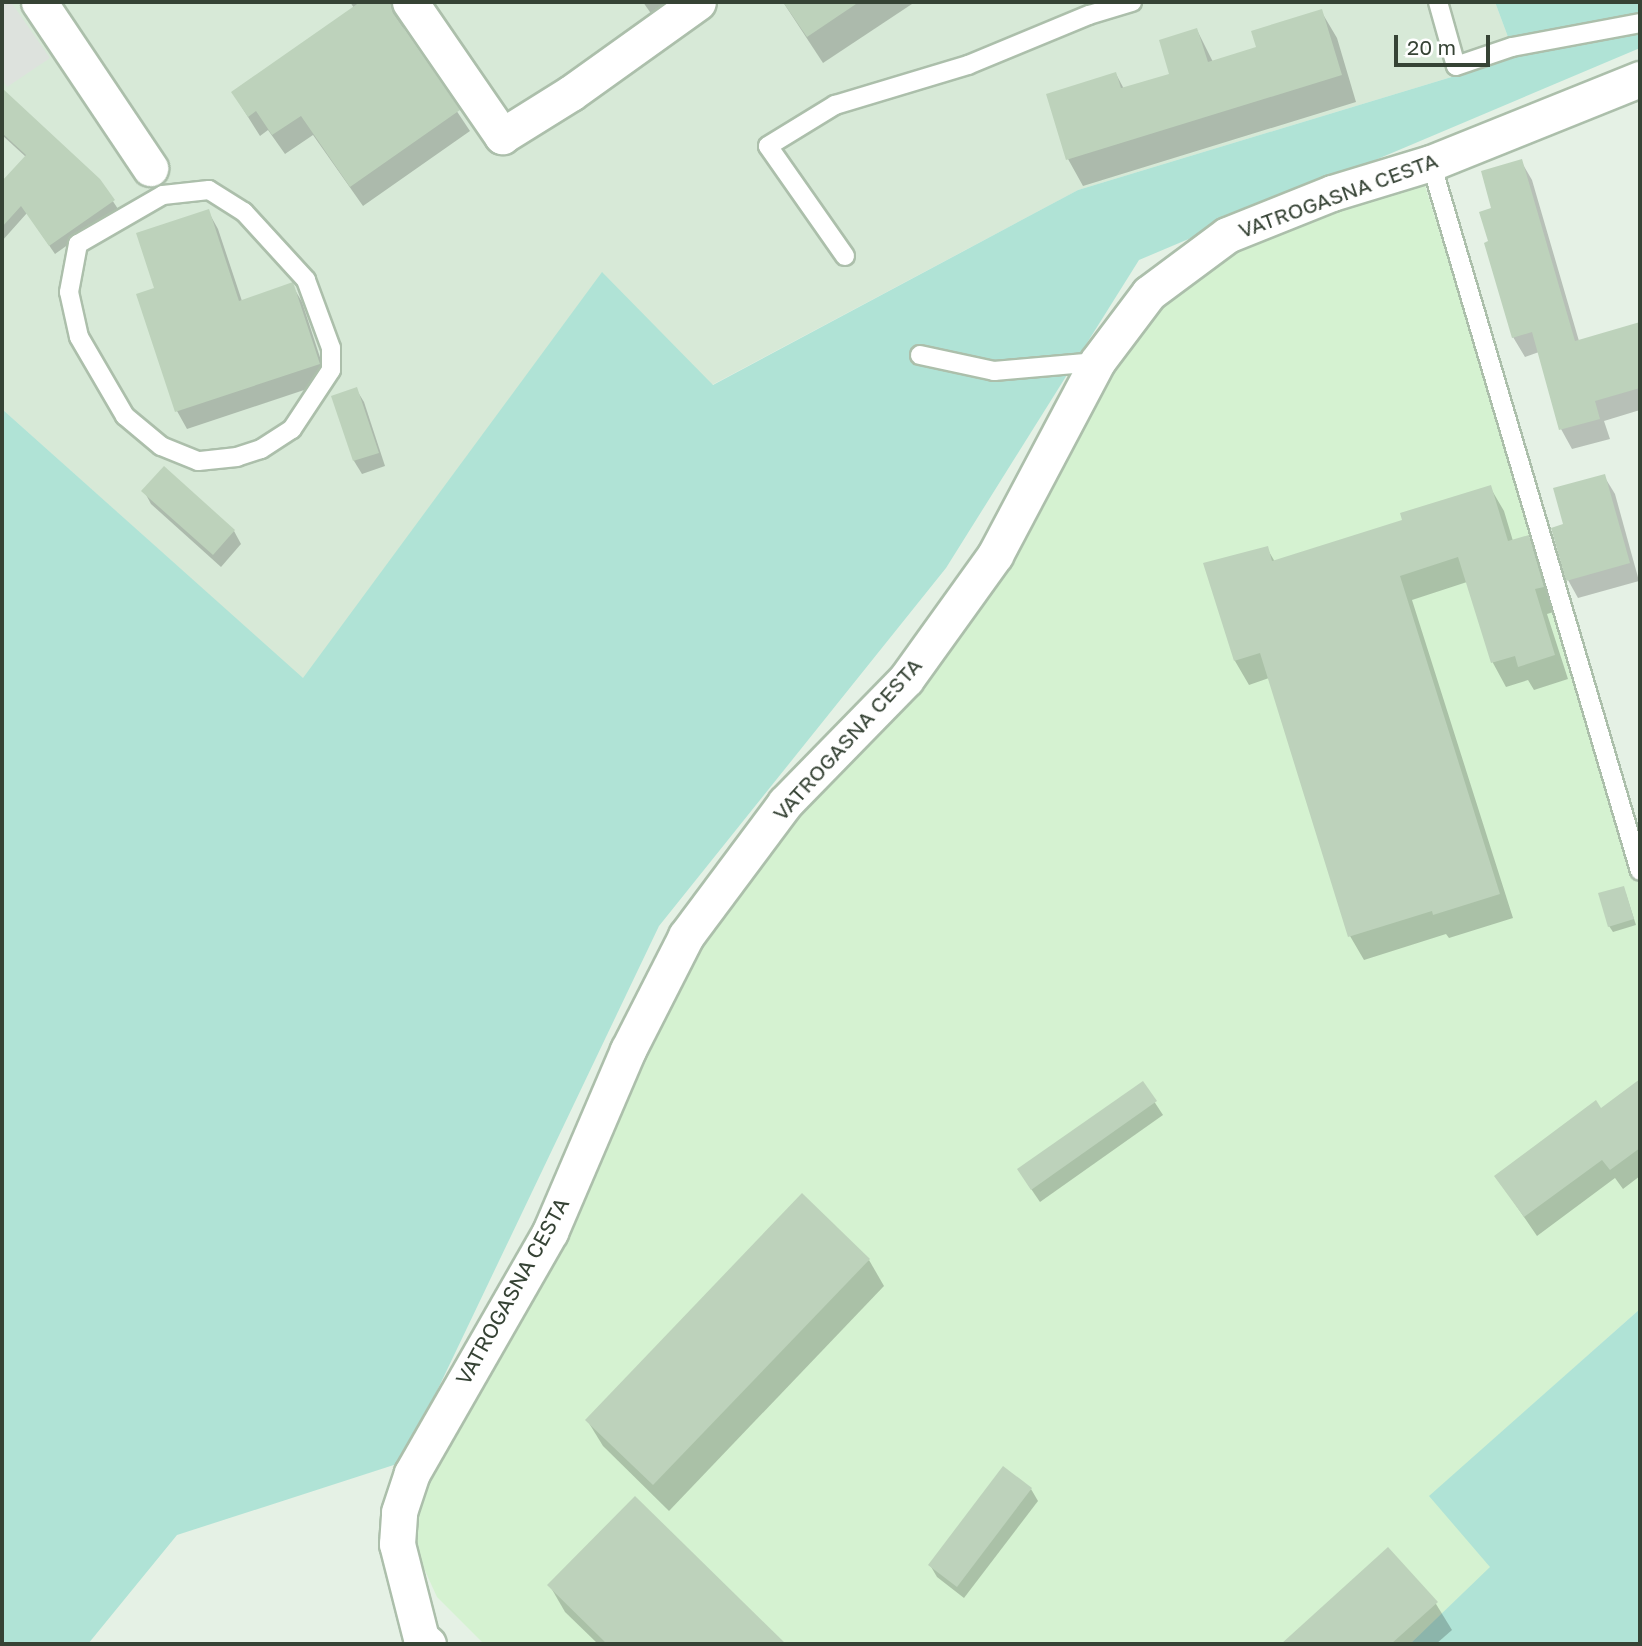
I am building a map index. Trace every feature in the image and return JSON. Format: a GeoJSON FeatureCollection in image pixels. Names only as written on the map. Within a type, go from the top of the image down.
{"type":"FeatureCollection","features":[{"type":"Feature","properties":{"kind":"street"},"geometry":{"type":"LineString","coordinates":[[39,2],[157,182]]}},
{"type":"Feature","properties":{"kind":"street"},"geometry":{"type":"LineString","coordinates":[[426,7],[502,136],[571,93],[698,2]]}},
{"type":"Feature","properties":{"kind":"street","name":"VATROGASNA CESTA"},"geometry":{"type":"LineString","coordinates":[[422,1642],[397,1545],[399,1512],[412,1473],[550,1232],[628,1050],[686,936],[785,803],[906,679],[995,555],[1097,362],[1149,293],[1227,235],[1332,192],[1431,163],[1640,79]]}},
{"type":"Feature","properties":{"kind":"lane"},"geometry":{"type":"LineString","coordinates":[[845,256],[768,146],[835,105],[968,65],[1089,15],[1132,2]]}},
{"type":"Feature","properties":{"kind":"lane"},"geometry":{"type":"LineString","coordinates":[[1438,2],[1456,66],[1512,47],[1640,23]]}},
{"type":"Feature","properties":{"kind":"lane"},"geometry":{"type":"LineString","coordinates":[[1431,163],[1640,871]]}},
{"type":"Feature","properties":{"kind":"lane"},"geometry":{"type":"LineString","coordinates":[[157,182],[209,190],[244,212],[306,280],[331,348],[331,370],[292,429],[261,449],[237,457],[198,461],[162,446],[125,416],[79,337],[69,292],[78,244],[157,182]]}},
{"type":"Feature","properties":{"kind":"lane"},"geometry":{"type":"LineString","coordinates":[[920,355],[994,371],[1097,362]]}},
{"type":"Feature","properties":{"kind":"shaded area"},"geometry":{"type":"Polygon","coordinates":[[[2,2],[1495,2],[1508,37],[1511,59],[1078,190],[712,385],[602,273],[303,679],[2,409],[2,2]]]}},
{"type":"Feature","properties":{"kind":"shaded area"},"geometry":{"type":"Polygon","coordinates":[[[2,2],[11,2],[50,58],[7,87],[2,79],[2,2]]]}},
{"type":"Feature","properties":{"kind":"shaded area"},"geometry":{"type":"Polygon","coordinates":[[[1495,2],[1640,2],[1640,48],[1139,260],[946,568],[659,926],[403,1462],[177,1535],[88,1644],[2,1644],[2,409],[303,678],[602,272],[713,385],[1078,190],[1511,59],[1508,37],[1495,2]]]}},
{"type":"Feature","properties":{"kind":"shaded area"},"geometry":{"type":"Polygon","coordinates":[[[1423,179],[1640,882],[1640,1309],[1430,1496],[1491,1567],[1410,1644],[484,1644],[437,1597],[411,1540],[427,1475],[696,936],[793,809],[920,677],[1154,300],[1235,241],[1423,179]]]}},
{"type":"Feature","properties":{"kind":"shaded area"},"geometry":{"type":"Polygon","coordinates":[[[1640,1309],[1640,1644],[1410,1644],[1490,1567],[1429,1496],[1640,1309]]]}},
{"type":"Feature","properties":{"kind":"building"},"geometry":{"type":"Polygon","coordinates":[[[360,2],[390,2],[393,13],[460,110],[350,187],[301,116],[272,135],[256,111],[248,117],[231,92],[360,2]]]}},
{"type":"Feature","properties":{"kind":"building"},"geometry":{"type":"Polygon","coordinates":[[[783,2],[859,2],[807,37],[783,2]]]}},
{"type":"Feature","properties":{"kind":"building"},"geometry":{"type":"Polygon","coordinates":[[[1322,9],[1342,75],[1066,160],[1046,94],[1116,72],[1121,88],[1169,74],[1159,40],[1197,28],[1208,62],[1256,47],[1251,31],[1322,9]]]}},
{"type":"Feature","properties":{"kind":"building"},"geometry":{"type":"Polygon","coordinates":[[[2,88],[100,179],[115,200],[49,246],[21,206],[2,227],[2,181],[26,155],[2,133],[2,88]]]}},
{"type":"Feature","properties":{"kind":"building"},"geometry":{"type":"Polygon","coordinates":[[[1522,159],[1575,341],[1640,322],[1640,388],[1595,401],[1600,419],[1559,430],[1532,332],[1512,338],[1484,243],[1488,241],[1479,212],[1491,208],[1481,171],[1522,159]]]}},
{"type":"Feature","properties":{"kind":"building"},"geometry":{"type":"Polygon","coordinates":[[[209,209],[239,301],[293,282],[320,364],[175,412],[136,294],[154,288],[136,233],[209,209]]]}},
{"type":"Feature","properties":{"kind":"building"},"geometry":{"type":"Polygon","coordinates":[[[357,387],[379,453],[353,461],[331,396],[357,387]]]}},
{"type":"Feature","properties":{"kind":"building"},"geometry":{"type":"Polygon","coordinates":[[[164,466],[235,530],[213,555],[141,491],[164,466]]]}},
{"type":"Feature","properties":{"kind":"building"},"geometry":{"type":"Polygon","coordinates":[[[1605,474],[1630,563],[1566,581],[1551,528],[1563,524],[1553,488],[1605,474]]]}},
{"type":"Feature","properties":{"kind":"building"},"geometry":{"type":"Polygon","coordinates":[[[1491,485],[1508,541],[1529,535],[1544,587],[1535,589],[1555,655],[1518,667],[1515,656],[1491,663],[1458,557],[1400,576],[1500,894],[1433,915],[1432,911],[1348,937],[1260,653],[1234,661],[1203,563],[1268,546],[1272,561],[1402,520],[1400,513],[1491,485]]]}},
{"type":"Feature","properties":{"kind":"building"},"geometry":{"type":"Polygon","coordinates":[[[1624,886],[1634,919],[1608,927],[1598,893],[1624,886]]]}},
{"type":"Feature","properties":{"kind":"building"},"geometry":{"type":"Polygon","coordinates":[[[1640,1079],[1640,1148],[1610,1170],[1602,1160],[1524,1217],[1494,1176],[1596,1100],[1601,1108],[1640,1079]]]}},
{"type":"Feature","properties":{"kind":"building"},"geometry":{"type":"Polygon","coordinates":[[[1143,1081],[1157,1101],[1031,1190],[1017,1169],[1143,1081]]]}},
{"type":"Feature","properties":{"kind":"building"},"geometry":{"type":"Polygon","coordinates":[[[802,1193],[870,1259],[653,1485],[585,1420],[802,1193]]]}},
{"type":"Feature","properties":{"kind":"building"},"geometry":{"type":"Polygon","coordinates":[[[1003,1466],[1032,1488],[957,1587],[928,1565],[1003,1466]]]}},
{"type":"Feature","properties":{"kind":"building"},"geometry":{"type":"Polygon","coordinates":[[[635,1496],[786,1644],[607,1644],[547,1585],[635,1496]]]}},
{"type":"Feature","properties":{"kind":"building"},"geometry":{"type":"Polygon","coordinates":[[[1388,1547],[1438,1602],[1391,1644],[1281,1644],[1388,1547]]]}}]}
